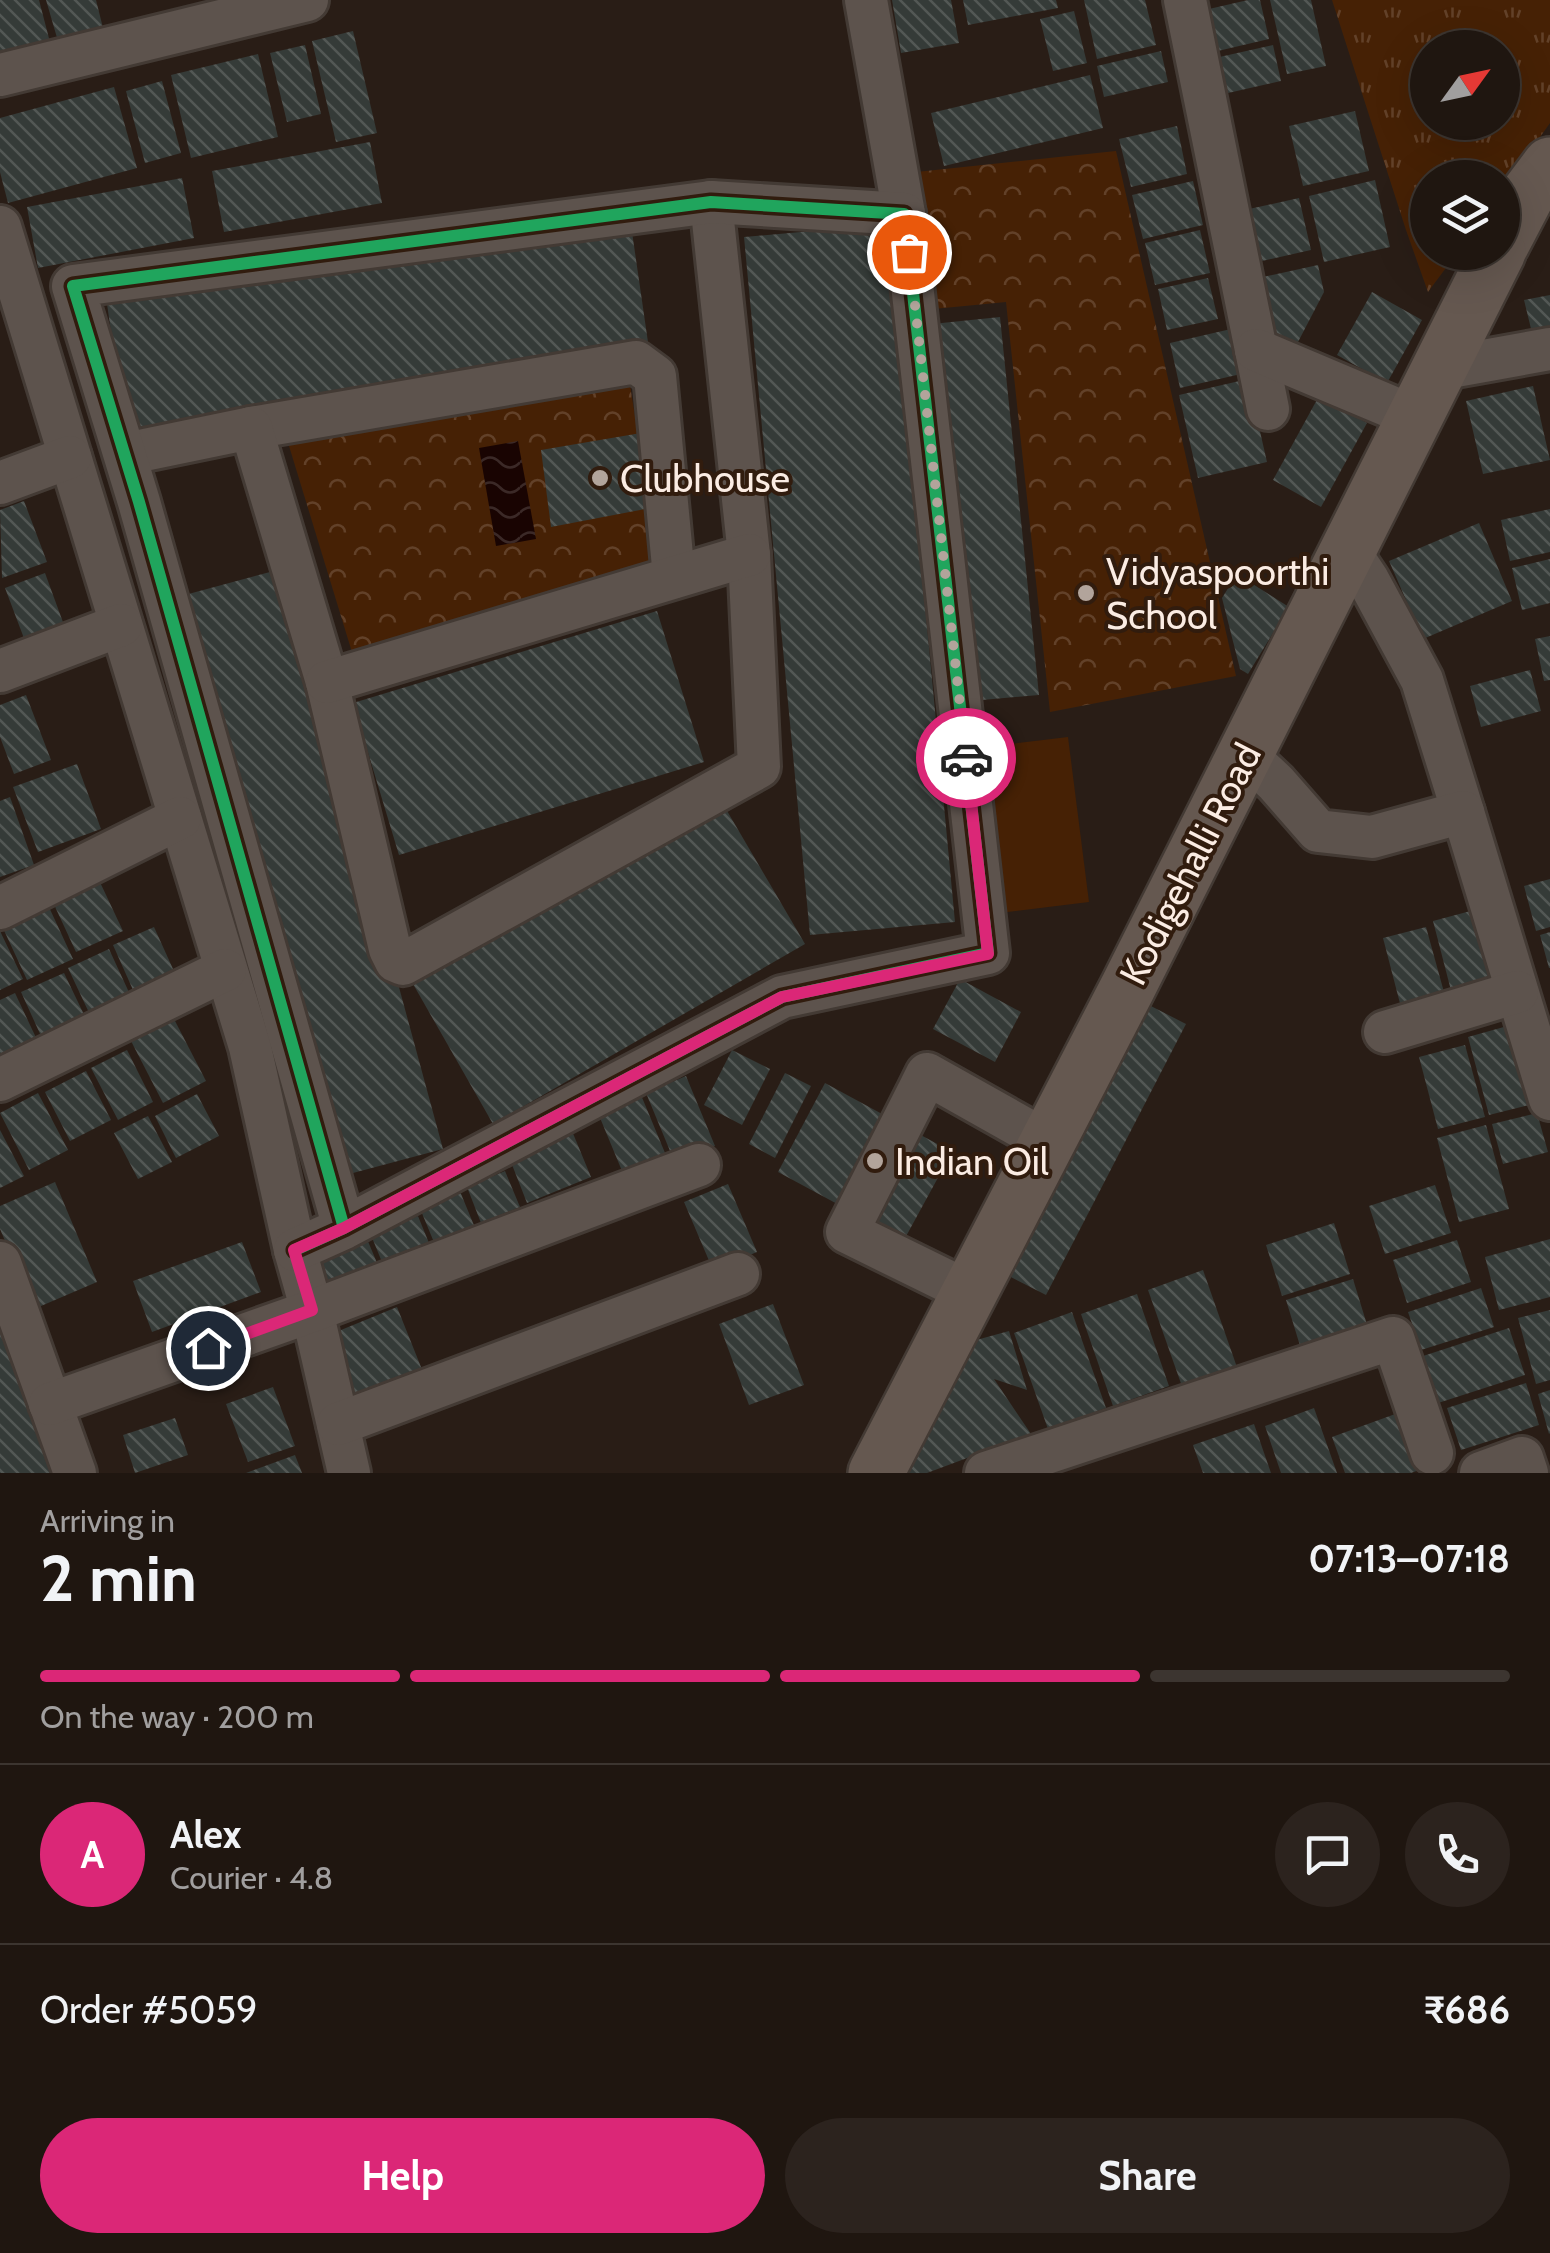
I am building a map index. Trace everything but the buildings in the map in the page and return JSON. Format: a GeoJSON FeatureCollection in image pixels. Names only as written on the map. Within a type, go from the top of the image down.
{"type":"FeatureCollection","features":[{"type":"Feature","properties":{"kind":"main road"},"geometry":{"type":"LineString","coordinates":[[1520,208],[1550,165]]}},
{"type":"Feature","properties":{"kind":"main road","name":"Kodigehalli Road"},"geometry":{"type":"LineString","coordinates":[[876,1473],[1246,754],[1489,270]]}},
{"type":"Feature","properties":{"kind":"street"},"geometry":{"type":"LineString","coordinates":[[0,76],[307,0]]}},
{"type":"Feature","properties":{"kind":"street"},"geometry":{"type":"LineString","coordinates":[[294,1250],[344,1228],[782,997],[988,954],[904,214],[866,0]]}},
{"type":"Feature","properties":{"kind":"street"},"geometry":{"type":"LineString","coordinates":[[1185,0],[1268,408]]}},
{"type":"Feature","properties":{"kind":"street"},"geometry":{"type":"LineString","coordinates":[[344,1228],[140,505],[73,286],[711,202],[904,214]]}},
{"type":"Feature","properties":{"kind":"street"},"geometry":{"type":"LineString","coordinates":[[251,428],[328,682],[390,949],[403,964],[759,767],[750,555],[711,202]]}},
{"type":"Feature","properties":{"kind":"street"},"geometry":{"type":"LineString","coordinates":[[0,227],[10,293],[70,457],[250,1048],[349,1473]]}},
{"type":"Feature","properties":{"kind":"street"},"geometry":{"type":"LineString","coordinates":[[1256,350],[1415,417]]}},
{"type":"Feature","properties":{"kind":"street"},"geometry":{"type":"LineString","coordinates":[[1439,370],[1548,355]]}},
{"type":"Feature","properties":{"kind":"street"},"geometry":{"type":"LineString","coordinates":[[125,454],[251,428],[636,362],[655,376],[674,577]]}},
{"type":"Feature","properties":{"kind":"street"},"geometry":{"type":"LineString","coordinates":[[0,482],[70,457]]}},
{"type":"Feature","properties":{"kind":"street"},"geometry":{"type":"LineString","coordinates":[[89,520],[140,505]]}},
{"type":"Feature","properties":{"kind":"street"},"geometry":{"type":"LineString","coordinates":[[1348,550],[1422,680],[1550,1099]]}},
{"type":"Feature","properties":{"kind":"street"},"geometry":{"type":"LineString","coordinates":[[328,682],[750,555]]}},
{"type":"Feature","properties":{"kind":"street"},"geometry":{"type":"LineString","coordinates":[[0,671],[121,624]]}},
{"type":"Feature","properties":{"kind":"street"},"geometry":{"type":"LineString","coordinates":[[1246,754],[1318,831],[1372,837],[1463,812]]}},
{"type":"Feature","properties":{"kind":"street"},"geometry":{"type":"LineString","coordinates":[[0,908],[180,818]]}},
{"type":"Feature","properties":{"kind":"street"},"geometry":{"type":"LineString","coordinates":[[0,1080],[225,970]]}},
{"type":"Feature","properties":{"kind":"street"},"geometry":{"type":"LineString","coordinates":[[1385,1032],[1518,992]]}},
{"type":"Feature","properties":{"kind":"street"},"geometry":{"type":"LineString","coordinates":[[970,1292],[847,1232],[918,1090],[927,1074],[1048,1142]]}},
{"type":"Feature","properties":{"kind":"street"},"geometry":{"type":"LineString","coordinates":[[50,1404],[699,1164]]}},
{"type":"Feature","properties":{"kind":"street"},"geometry":{"type":"LineString","coordinates":[[0,1263],[75,1473]]}},
{"type":"Feature","properties":{"kind":"street"},"geometry":{"type":"LineString","coordinates":[[338,1424],[738,1274]]}},
{"type":"Feature","properties":{"kind":"street"},"geometry":{"type":"LineString","coordinates":[[986,1473],[1393,1338],[1432,1453]]}},
{"type":"Feature","properties":{"kind":"street"},"geometry":{"type":"LineString","coordinates":[[1481,1473],[1522,1458],[1527,1473]]}},
{"type":"Feature","properties":{"kind":"green space"},"geometry":{"type":"Polygon","coordinates":[[[1332,0],[1550,0],[1550,123],[1520,165],[1520,160],[1410,160],[1410,241],[1332,0]]]}},
{"type":"Feature","properties":{"kind":"green space"},"geometry":{"type":"Polygon","coordinates":[[[1116,151],[1236,676],[1050,712],[1006,302],[923,310],[907,173],[1116,151]]]}},
{"type":"Feature","properties":{"kind":"green space"},"geometry":{"type":"Polygon","coordinates":[[[1420,270],[1444,270],[1428,292],[1420,270]]]}},
{"type":"Feature","properties":{"kind":"green space"},"geometry":{"type":"Polygon","coordinates":[[[630,385],[658,564],[355,662],[286,436],[630,385]]]}},
{"type":"Feature","properties":{"kind":"green space"},"geometry":{"type":"Polygon","coordinates":[[[1068,737],[1089,902],[999,913],[977,748],[1068,737]]]}},
{"type":"Feature","properties":{"kind":"water"},"geometry":{"type":"Polygon","coordinates":[[[518,441],[536,539],[496,546],[479,448],[518,441]]]}},
{"type":"Feature","properties":{"kind":"cycle path"},"geometry":{"type":"LineString","coordinates":[[295,1250],[344,1228],[782,997],[988,953],[904,214],[711,202],[73,286],[139,502],[344,1228]]}},
{"type":"Feature","properties":{"kind":"way so far"},"geometry":{"type":"LineString","coordinates":[[909,252],[966,758]]}},
{"type":"Feature","properties":{"kind":"place","name":"Clubhouse"},"geometry":{"type":"Point","coordinates":[600,478]}},
{"type":"Feature","properties":{"kind":"place","name":"Vidyaspoorthi School"},"geometry":{"type":"Point","coordinates":[1086,593]}},
{"type":"Feature","properties":{"kind":"place","name":"Indian Oil"},"geometry":{"type":"Point","coordinates":[875,1161]}},
{"type":"Feature","properties":{"kind":"route"},"geometry":{"type":"LineString","coordinates":[[208,1348],[312,1310],[294,1250],[344,1228],[782,997],[988,954],[966,758]]}}]}
